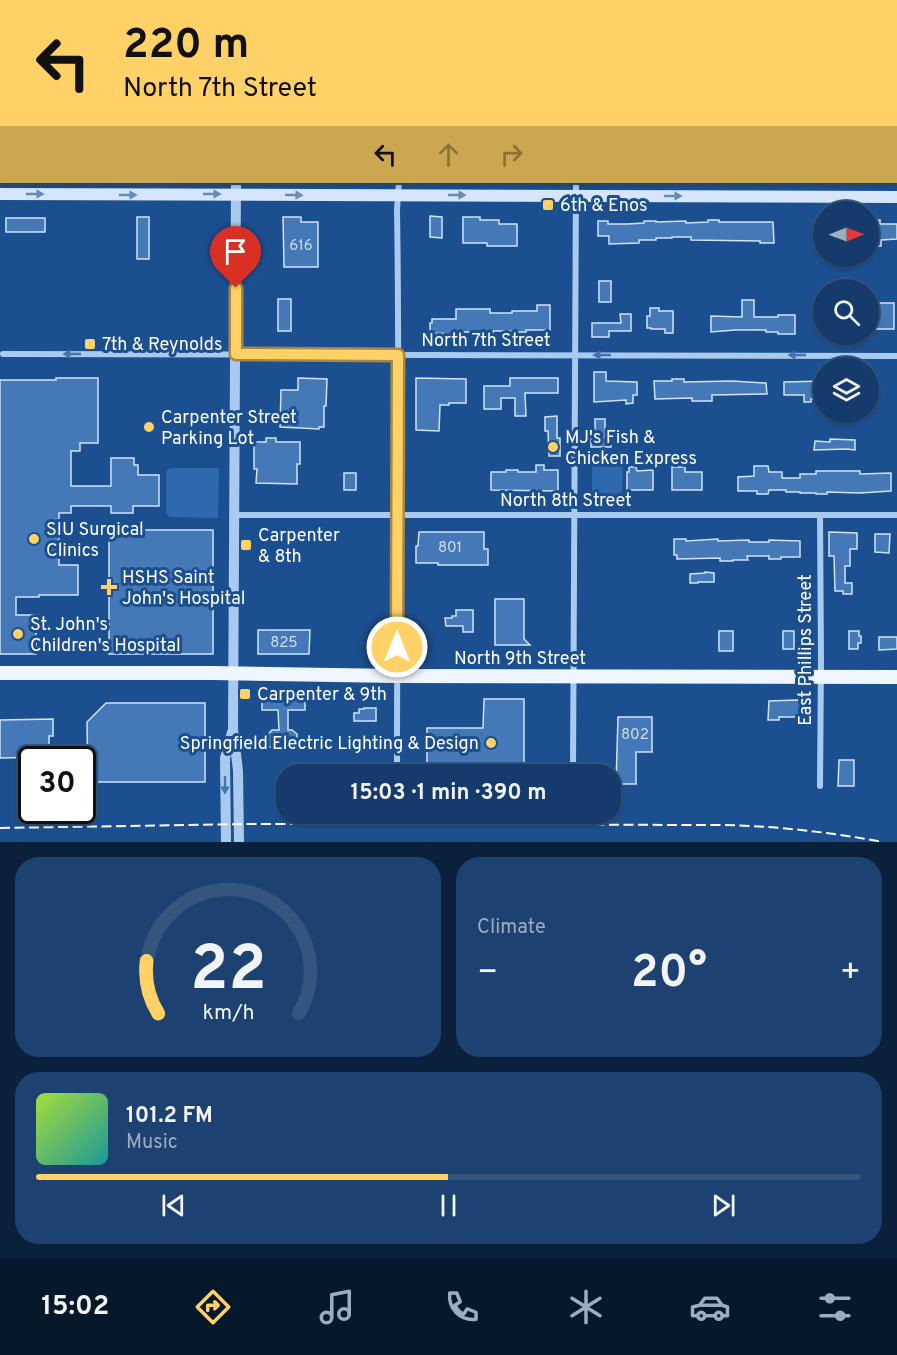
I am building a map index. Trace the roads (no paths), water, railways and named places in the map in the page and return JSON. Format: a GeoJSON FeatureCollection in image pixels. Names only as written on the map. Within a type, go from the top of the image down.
{"type":"FeatureCollection","features":[{"type":"Feature","properties":{"kind":"main road"},"geometry":{"type":"LineString","coordinates":[[0,194],[236,188],[399,195],[897,196]]}},
{"type":"Feature","properties":{"kind":"main road","name":"North 9th Street"},"geometry":{"type":"LineString","coordinates":[[0,673],[897,677]]}},
{"type":"Feature","properties":{"kind":"street"},"geometry":{"type":"LineString","coordinates":[[397,764],[397,208],[399,183]]}},
{"type":"Feature","properties":{"kind":"street"},"geometry":{"type":"LineString","coordinates":[[573,764],[576,183]]}},
{"type":"Feature","properties":{"kind":"street"},"geometry":{"type":"LineString","coordinates":[[236,188],[233,729],[238,771],[238,842]]}},
{"type":"Feature","properties":{"kind":"street","name":"North 7th Street"},"geometry":{"type":"LineString","coordinates":[[3,354],[897,356]]}},
{"type":"Feature","properties":{"kind":"street","name":"North 8th Street"},"geometry":{"type":"LineString","coordinates":[[234,515],[897,515]]}},
{"type":"Feature","properties":{"kind":"street","name":"East Phillips Street"},"geometry":{"type":"LineString","coordinates":[[820,515],[820,786]]}},
{"type":"Feature","properties":{"kind":"street"},"geometry":{"type":"LineString","coordinates":[[226,842],[225,758],[233,729]]}},
{"type":"Feature","properties":{"kind":"railway"},"geometry":{"type":"LineString","coordinates":[[0,828],[250,824],[721,825],[802,830],[883,842]]}},
{"type":"Feature","properties":{"kind":"place","name":"6th & Enos"},"geometry":{"type":"Point","coordinates":[548,205]}},
{"type":"Feature","properties":{"kind":"place","name":"7th & Reynolds"},"geometry":{"type":"Point","coordinates":[90,344]}},
{"type":"Feature","properties":{"kind":"place","name":"Carpenter Street Parking Lot"},"geometry":{"type":"Point","coordinates":[149,427]}},
{"type":"Feature","properties":{"kind":"place","name":"MJ's Fish & Chicken Express"},"geometry":{"type":"Point","coordinates":[553,447]}},
{"type":"Feature","properties":{"kind":"place","name":"SIU Surgical Clinics"},"geometry":{"type":"Point","coordinates":[34,539]}},
{"type":"Feature","properties":{"kind":"place","name":"Carpenter & 8th"},"geometry":{"type":"Point","coordinates":[246,545]}},
{"type":"Feature","properties":{"kind":"place","name":"HSHS Saint John's Hospital"},"geometry":{"type":"Point","coordinates":[109,587]}},
{"type":"Feature","properties":{"kind":"place","name":"St. John's Children's Hospital"},"geometry":{"type":"Point","coordinates":[18,634]}},
{"type":"Feature","properties":{"kind":"place","name":"Carpenter & 9th"},"geometry":{"type":"Point","coordinates":[245,694]}},
{"type":"Feature","properties":{"kind":"place","name":"Springfield Electric Lighting & Design"},"geometry":{"type":"Point","coordinates":[491,743]}}]}
